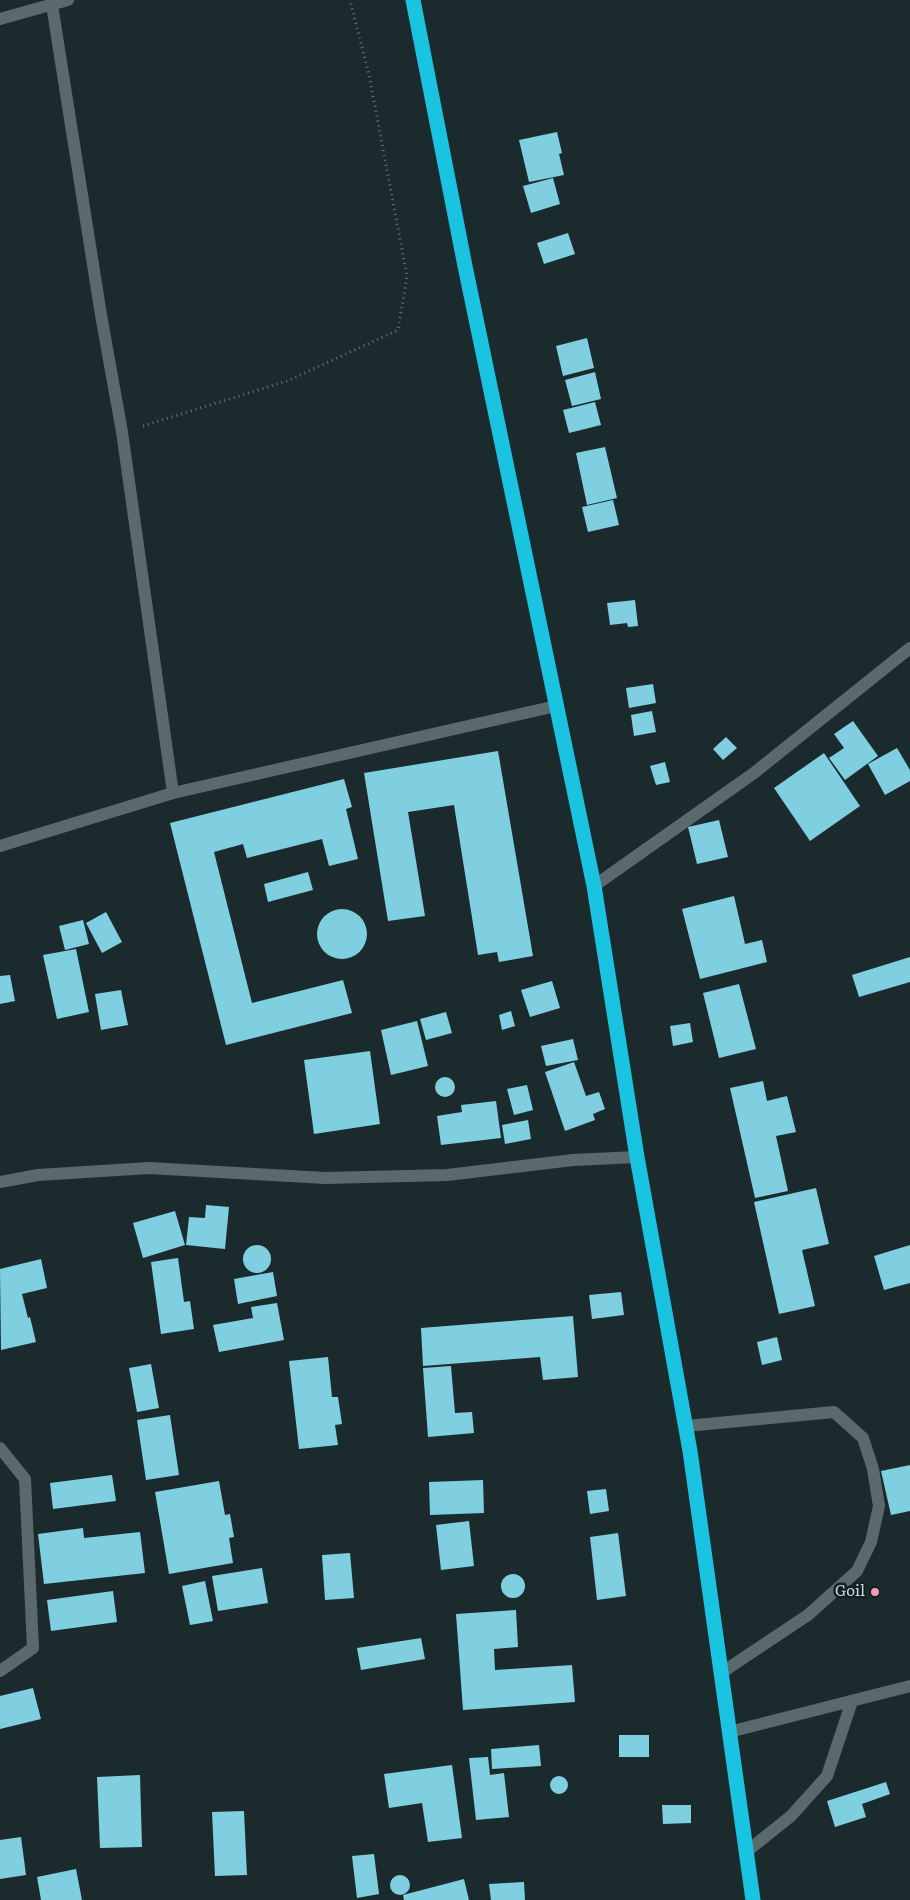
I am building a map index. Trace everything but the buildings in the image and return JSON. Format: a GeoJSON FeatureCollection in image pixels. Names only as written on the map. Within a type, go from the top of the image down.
{"type":"FeatureCollection","features":[{"type":"Feature","properties":{"kind":"highway"},"geometry":{"type":"LineString","coordinates":[[413,0],[465,266],[594,886],[636,1157],[686,1426],[753,1900]]}},
{"type":"Feature","properties":{"kind":"street"},"geometry":{"type":"LineString","coordinates":[[0,19],[68,0]]}},
{"type":"Feature","properties":{"kind":"street"},"geometry":{"type":"LineString","coordinates":[[52,5],[100,315],[122,432],[173,793]]}},
{"type":"Feature","properties":{"kind":"street"},"geometry":{"type":"LineString","coordinates":[[594,886],[754,773],[910,648]]}},
{"type":"Feature","properties":{"kind":"street"},"geometry":{"type":"LineString","coordinates":[[0,846],[173,793],[556,706]]}},
{"type":"Feature","properties":{"kind":"street"},"geometry":{"type":"LineString","coordinates":[[0,1182],[38,1176],[149,1168],[325,1178],[447,1175],[573,1160],[636,1157]]}},
{"type":"Feature","properties":{"kind":"street"},"geometry":{"type":"LineString","coordinates":[[686,1426],[834,1412],[863,1438],[873,1469],[879,1506],[872,1542],[857,1571],[808,1615],[721,1673]]}},
{"type":"Feature","properties":{"kind":"street"},"geometry":{"type":"LineString","coordinates":[[0,1448],[25,1479],[34,1648],[0,1671]]}},
{"type":"Feature","properties":{"kind":"street"},"geometry":{"type":"LineString","coordinates":[[729,1732],[910,1686]]}},
{"type":"Feature","properties":{"kind":"street"},"geometry":{"type":"LineString","coordinates":[[746,1852],[791,1816],[827,1776],[852,1701]]}},
{"type":"Feature","properties":{"kind":"path"},"geometry":{"type":"LineString","coordinates":[[122,432],[287,381],[398,330],[407,276],[369,75],[350,0]]}},
{"type":"Feature","properties":{"kind":"place","name":"Goil"},"geometry":{"type":"Point","coordinates":[875,1592]}}]}
